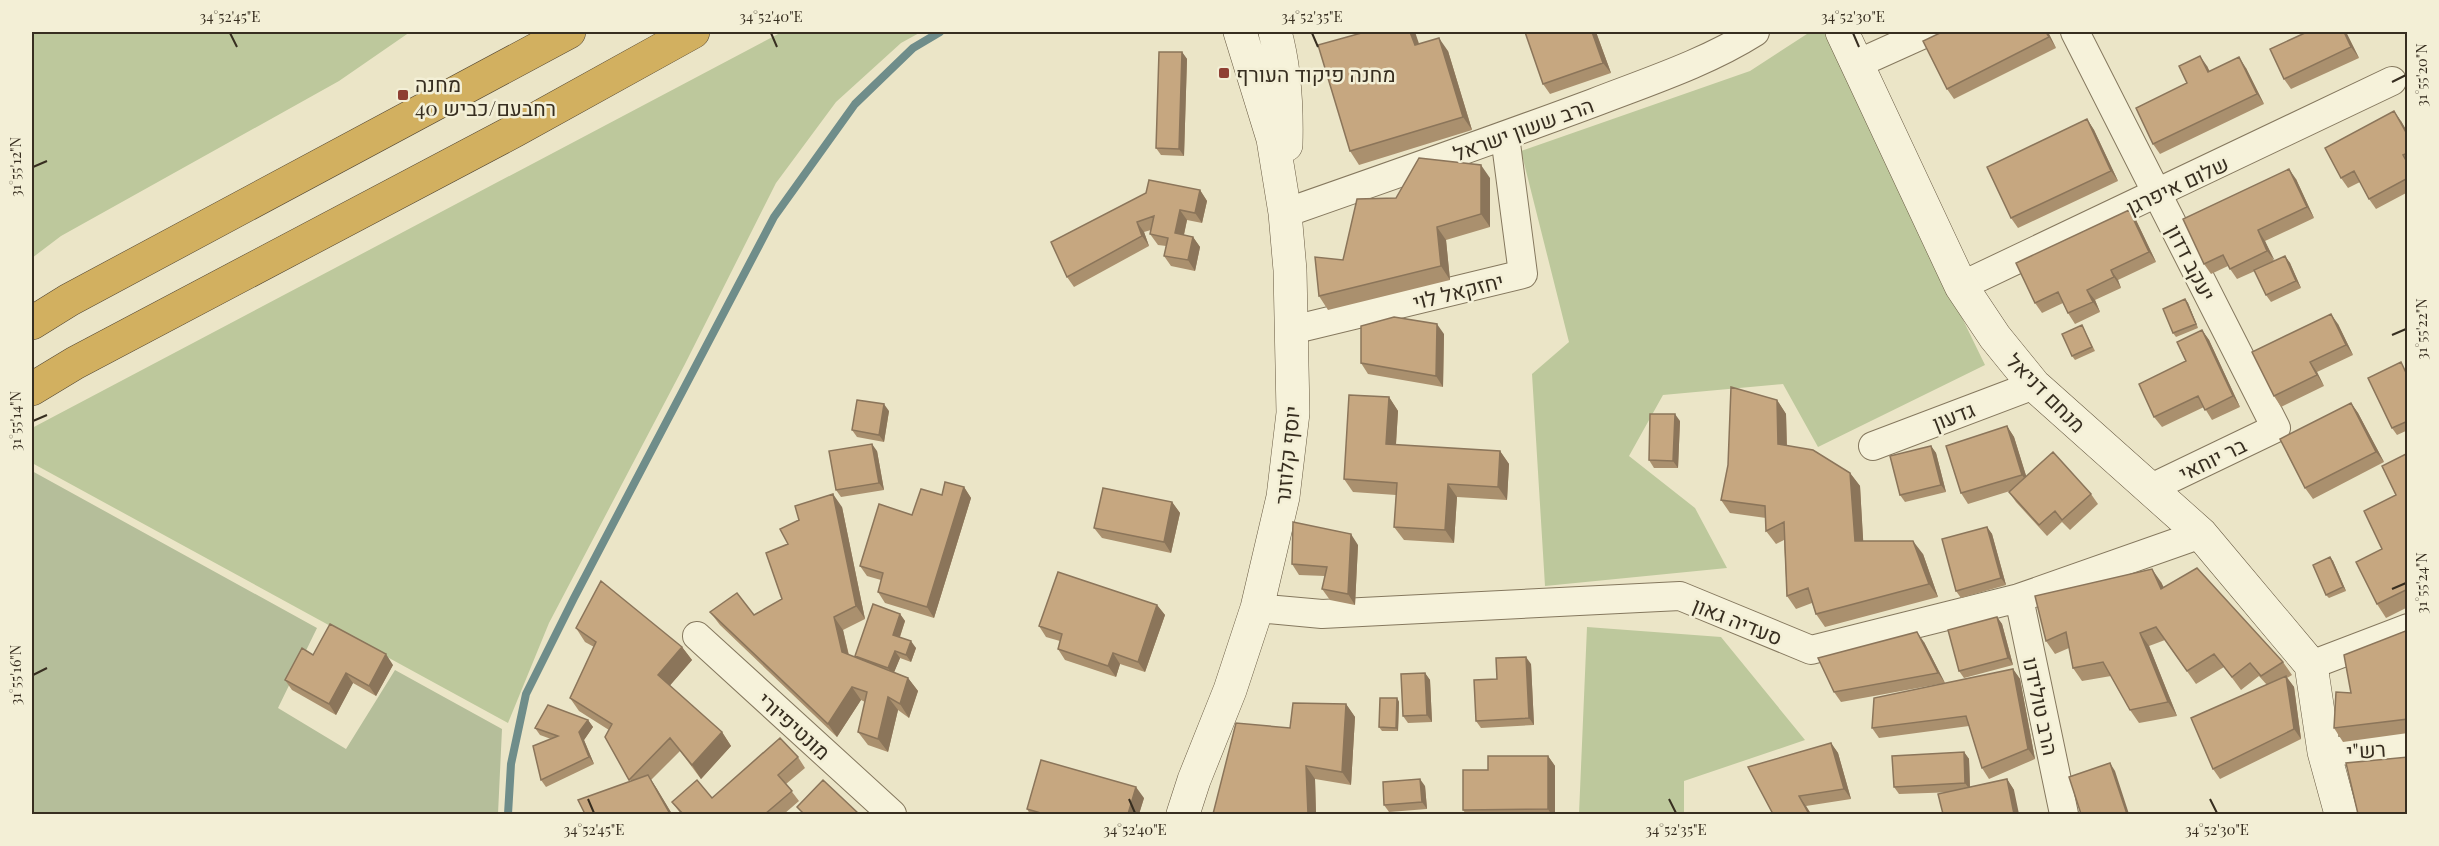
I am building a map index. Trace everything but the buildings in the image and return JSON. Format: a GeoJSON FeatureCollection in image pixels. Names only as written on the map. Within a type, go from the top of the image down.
{"type":"FeatureCollection","features":[{"type":"Feature","properties":{"kind":"highway"},"geometry":{"type":"LineString","coordinates":[[519,58],[546,32]]}},
{"type":"Feature","properties":{"kind":"highway"},"geometry":{"type":"LineString","coordinates":[[32,323],[69,300],[569,32]]}},
{"type":"Feature","properties":{"kind":"highway"},"geometry":{"type":"LineString","coordinates":[[32,390],[75,363],[516,130],[693,32]]}},
{"type":"Feature","properties":{"kind":"main road","name":"יוסף קלוזנר"},"geometry":{"type":"LineString","coordinates":[[1240,32],[1273,139],[1285,213]]}},
{"type":"Feature","properties":{"kind":"main road","name":"יוסף קלוזנר"},"geometry":{"type":"LineString","coordinates":[[1183,814],[1230,690],[1257,608],[1278,519],[1289,458],[1293,412],[1292,330],[1285,213],[1287,120],[1281,52],[1275,32]]}},
{"type":"Feature","properties":{"kind":"main road","name":"מנחם דניאל"},"geometry":{"type":"LineString","coordinates":[[1842,32],[1961,286],[1995,337],[2034,385],[2201,534],[2312,665]]}},
{"type":"Feature","properties":{"kind":"main road"},"geometry":{"type":"LineString","coordinates":[[2312,665],[2324,752],[2341,814]]}},
{"type":"Feature","properties":{"kind":"main road","name":"יוסף קלוזנר"},"geometry":{"type":"LineString","coordinates":[[1204,814],[1230,690]]}},
{"type":"Feature","properties":{"kind":"street","name":"הרב ששון ישראל"},"geometry":{"type":"LineString","coordinates":[[1285,213],[1505,136],[1679,69],[1755,32]]}},
{"type":"Feature","properties":{"kind":"street"},"geometry":{"type":"LineString","coordinates":[[1857,64],[1928,32]]}},
{"type":"Feature","properties":{"kind":"street","name":"יעקב דדון"},"geometry":{"type":"LineString","coordinates":[[2075,32],[2276,428]]}},
{"type":"Feature","properties":{"kind":"street","name":"שלום איפרגן"},"geometry":{"type":"LineString","coordinates":[[1961,286],[2392,81]]}},
{"type":"Feature","properties":{"kind":"street","name":"יחזקאל לוי"},"geometry":{"type":"LineString","coordinates":[[1292,330],[1523,274],[1505,136]]}},
{"type":"Feature","properties":{"kind":"street","name":"גדעון"},"geometry":{"type":"LineString","coordinates":[[1873,446],[2034,385]]}},
{"type":"Feature","properties":{"kind":"street","name":"בר יוחאי"},"geometry":{"type":"LineString","coordinates":[[2149,489],[2276,428]]}},
{"type":"Feature","properties":{"kind":"street","name":"סעדיה גאון"},"geometry":{"type":"LineString","coordinates":[[1257,608],[1322,614],[1680,596],[1811,650],[2019,598],[2201,534]]}},
{"type":"Feature","properties":{"kind":"street","name":"הרב טולידנו"},"geometry":{"type":"LineString","coordinates":[[2019,598],[2064,814]]}},
{"type":"Feature","properties":{"kind":"street"},"geometry":{"type":"LineString","coordinates":[[2312,665],[2408,628]]}},
{"type":"Feature","properties":{"kind":"street","name":"מונטיפיורי"},"geometry":{"type":"LineString","coordinates":[[697,636],[892,814]]}},
{"type":"Feature","properties":{"kind":"street","name":"רש\"י"},"geometry":{"type":"LineString","coordinates":[[2324,752],[2408,746]]}},
{"type":"Feature","properties":{"kind":"green space"},"geometry":{"type":"Polygon","coordinates":[[[32,32],[410,32],[339,81],[61,236],[32,258],[32,32]]]}},
{"type":"Feature","properties":{"kind":"green space"},"geometry":{"type":"Polygon","coordinates":[[[782,32],[921,32],[901,43],[836,102],[776,183],[685,364],[549,623],[508,723],[32,463],[32,428],[782,32]]]}},
{"type":"Feature","properties":{"kind":"green space"},"geometry":{"type":"Polygon","coordinates":[[[1810,32],[1826,32],[1844,75],[1985,365],[1818,447],[1783,384],[1663,395],[1629,456],[1695,508],[1727,568],[1545,586],[1532,374],[1569,342],[1521,151],[1750,71],[1810,32]]]}},
{"type":"Feature","properties":{"kind":"green space"},"geometry":{"type":"Polygon","coordinates":[[[32,471],[317,628],[278,708],[346,749],[395,670],[502,729],[498,814],[32,814],[32,471]]]}},
{"type":"Feature","properties":{"kind":"green space"},"geometry":{"type":"Polygon","coordinates":[[[1587,627],[1721,637],[1805,740],[1684,781],[1684,814],[1579,814],[1587,627]]]}},
{"type":"Feature","properties":{"kind":"waterway"},"geometry":{"type":"LineString","coordinates":[[508,814],[511,764],[526,694],[774,217],[855,104],[913,48],[940,32]]}},
{"type":"Feature","properties":{"kind":"place","name":"מחנה פיקוד העורף"},"geometry":{"type":"Point","coordinates":[1224,73]}},
{"type":"Feature","properties":{"kind":"place","name":"מחנה רחבעם/כביש 40"},"geometry":{"type":"Point","coordinates":[403,95]}}]}
